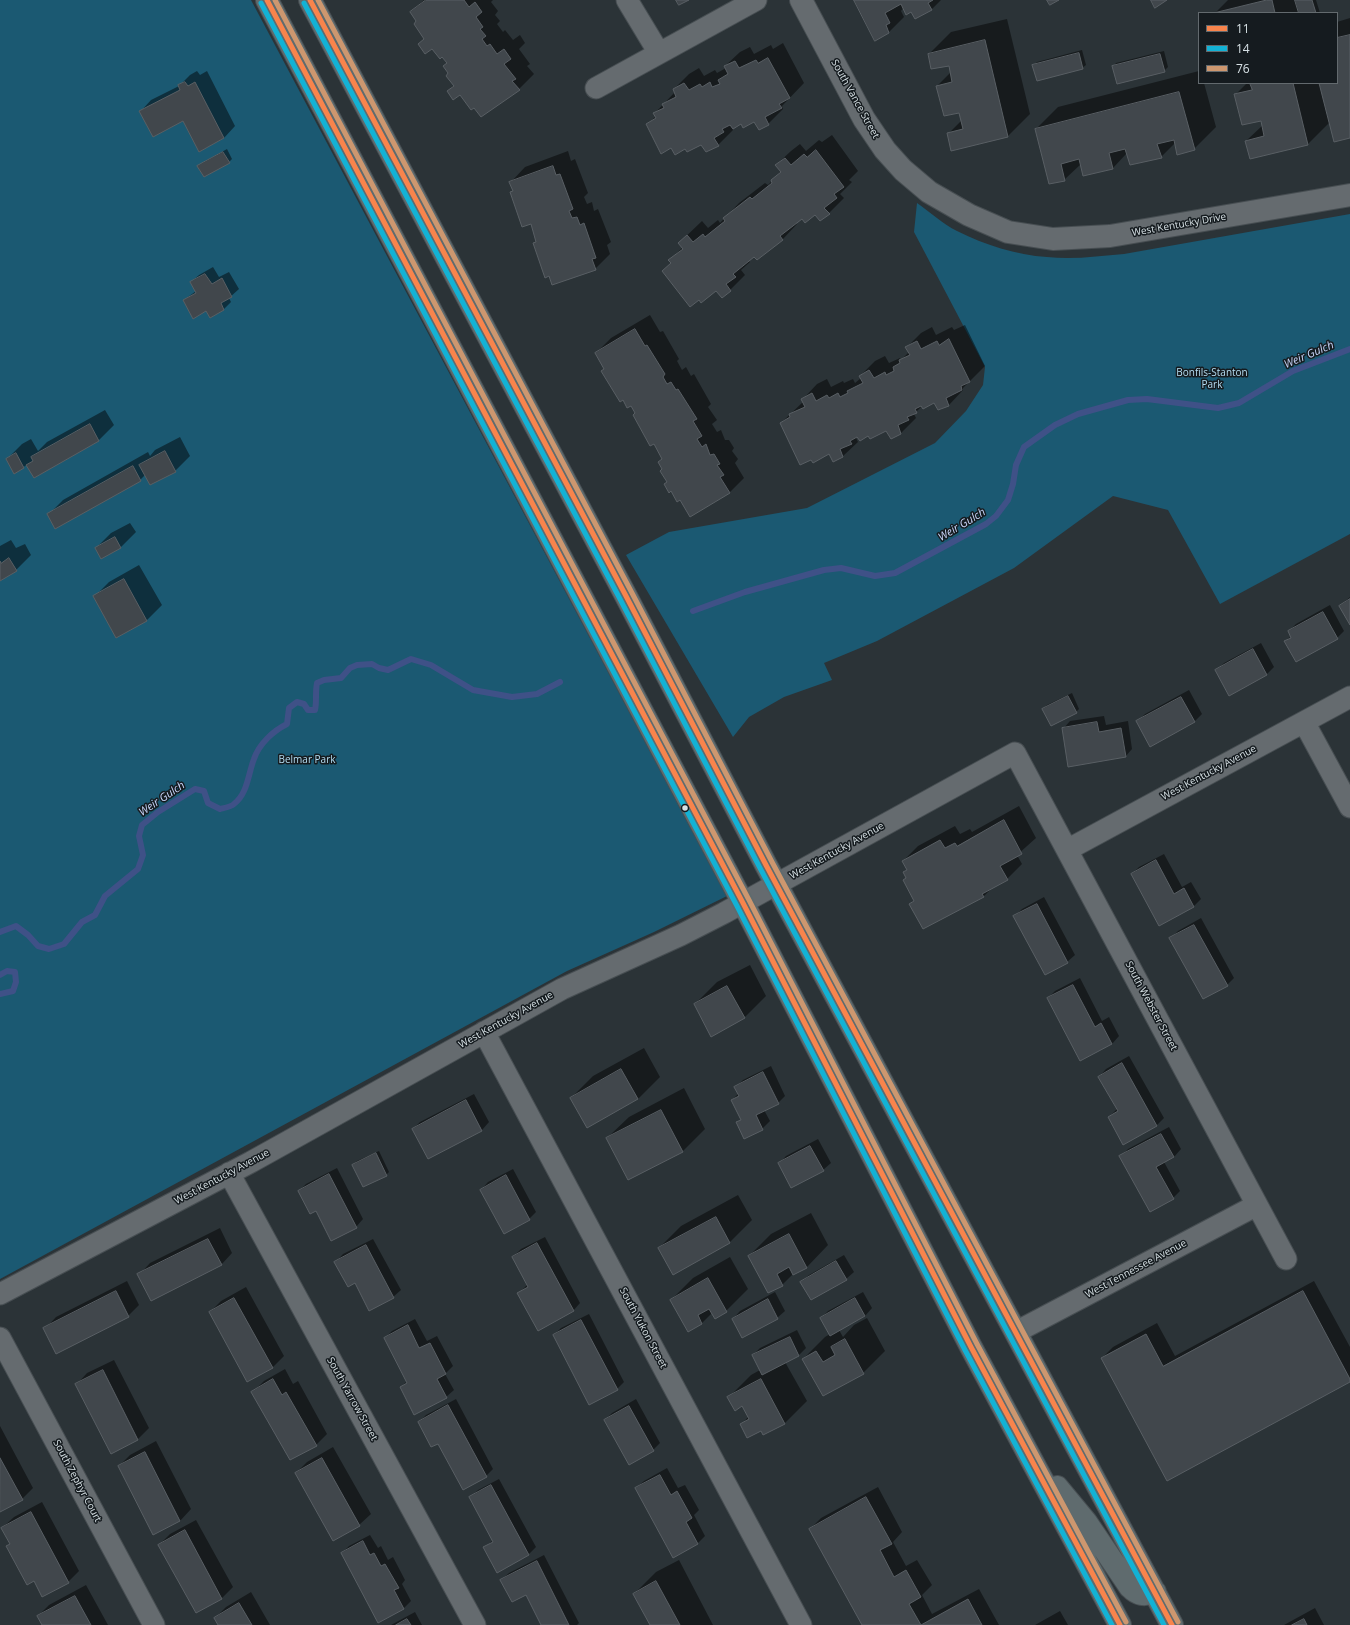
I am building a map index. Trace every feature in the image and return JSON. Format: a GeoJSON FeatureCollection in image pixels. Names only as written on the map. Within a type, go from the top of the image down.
{"type":"FeatureCollection","features":[{"type":"Feature","properties":{"kind":"main road"},"geometry":{"type":"LineString","coordinates":[[267,0],[743,903],[964,1333],[1120,1625]]}},
{"type":"Feature","properties":{"kind":"main road"},"geometry":{"type":"LineString","coordinates":[[310,0],[622,589],[776,884],[1172,1625]]}},
{"type":"Feature","properties":{"kind":"main road"},"geometry":{"type":"LineString","coordinates":[[1026,1451],[1086,1522],[1130,1587],[1137,1594],[1146,1595],[1155,1592]]}},
{"type":"Feature","properties":{"kind":"street"},"geometry":{"type":"LineString","coordinates":[[627,0],[659,53]]}},
{"type":"Feature","properties":{"kind":"street"},"geometry":{"type":"LineString","coordinates":[[596,88],[756,0]]}},
{"type":"Feature","properties":{"kind":"street","name":"South Vance Street"},"geometry":{"type":"LineString","coordinates":[[801,0],[864,119],[885,150],[914,180],[929,192],[969,215],[1008,232]]}},
{"type":"Feature","properties":{"kind":"street","name":"West Kentucky Drive"},"geometry":{"type":"LineString","coordinates":[[1008,232],[1053,239],[1110,236],[1350,195]]}},
{"type":"Feature","properties":{"kind":"street","name":"West Kentucky Avenue"},"geometry":{"type":"LineString","coordinates":[[1067,850],[1350,697]]}},
{"type":"Feature","properties":{"kind":"street"},"geometry":{"type":"LineString","coordinates":[[1304,722],[1350,807]]}},
{"type":"Feature","properties":{"kind":"street","name":"West Kentucky Avenue"},"geometry":{"type":"LineString","coordinates":[[0,1294],[229,1173],[562,989],[681,935],[743,903],[1015,754]]}},
{"type":"Feature","properties":{"kind":"street","name":"South Webster Street"},"geometry":{"type":"LineString","coordinates":[[1015,754],[1286,1259]]}},
{"type":"Feature","properties":{"kind":"street","name":"South Yukon Street"},"geometry":{"type":"LineString","coordinates":[[484,1032],[801,1625]]}},
{"type":"Feature","properties":{"kind":"street","name":"South Yarrow Street"},"geometry":{"type":"LineString","coordinates":[[229,1173],[475,1625]]}},
{"type":"Feature","properties":{"kind":"street","name":"West Tennessee Avenue"},"geometry":{"type":"LineString","coordinates":[[1016,1332],[1257,1205]]}},
{"type":"Feature","properties":{"kind":"street","name":"South Zephyr Court"},"geometry":{"type":"LineString","coordinates":[[0,1338],[154,1625]]}},
{"type":"Feature","properties":{"kind":"green space","name":"Belmar Park"},"geometry":{"type":"Polygon","coordinates":[[[0,0],[251,0],[727,896],[654,932],[567,971],[0,1279],[0,0]]]}},
{"type":"Feature","properties":{"kind":"green space","name":"Bonfils-Stanton Park"},"geometry":{"type":"Polygon","coordinates":[[[917,203],[952,228],[990,245],[1012,252],[1035,256],[1066,258],[1124,254],[1350,214],[1350,534],[1220,604],[1168,510],[1113,496],[1014,568],[877,641],[824,663],[832,680],[784,697],[749,717],[733,737],[626,555],[669,532],[807,508],[935,443],[966,411],[983,385],[985,367],[914,232],[917,203]]]}},
{"type":"Feature","properties":{"kind":"building"},"geometry":{"type":"Polygon","coordinates":[[[426,0],[464,0],[469,7],[475,2],[482,12],[476,17],[483,27],[480,29],[486,36],[482,39],[487,46],[490,44],[497,54],[504,49],[511,59],[504,64],[516,79],[512,81],[520,90],[481,117],[474,108],[471,110],[460,95],[453,100],[447,91],[454,86],[446,76],[448,73],[443,66],[447,63],[442,57],[440,59],[432,49],[425,54],[418,44],[424,39],[414,24],[416,21],[410,12],[426,0]]]}},
{"type":"Feature","properties":{"kind":"building"},"geometry":{"type":"Polygon","coordinates":[[[676,0],[689,0],[679,5],[676,0]]]}},
{"type":"Feature","properties":{"kind":"building"},"geometry":{"type":"Polygon","coordinates":[[[854,0],[933,0],[928,3],[932,10],[915,19],[911,12],[906,15],[901,4],[885,13],[890,23],[886,25],[889,33],[875,41],[854,0]]]}},
{"type":"Feature","properties":{"kind":"building"},"geometry":{"type":"Polygon","coordinates":[[[1047,0],[1059,0],[1050,5],[1047,0]]]}},
{"type":"Feature","properties":{"kind":"building"},"geometry":{"type":"Polygon","coordinates":[[[1151,0],[1167,0],[1155,8],[1151,0]]]}},
{"type":"Feature","properties":{"kind":"building"},"geometry":{"type":"Polygon","coordinates":[[[1272,0],[1275,12],[1218,12],[1272,0]]]}},
{"type":"Feature","properties":{"kind":"building"},"geometry":{"type":"Polygon","coordinates":[[[1295,0],[1312,0],[1316,12],[1299,12],[1295,0]]]}},
{"type":"Feature","properties":{"kind":"building"},"geometry":{"type":"Polygon","coordinates":[[[1350,35],[1350,138],[1334,142],[1319,84],[1338,84],[1338,38],[1350,35]]]}},
{"type":"Feature","properties":{"kind":"building"},"geometry":{"type":"Polygon","coordinates":[[[985,40],[1008,137],[951,151],[947,133],[963,129],[959,113],[944,116],[936,86],[952,82],[949,66],[931,69],[928,54],[985,40]]]}},
{"type":"Feature","properties":{"kind":"building"},"geometry":{"type":"Polygon","coordinates":[[[1079,53],[1083,69],[1037,81],[1032,65],[1079,53]]]}},
{"type":"Feature","properties":{"kind":"building"},"geometry":{"type":"Polygon","coordinates":[[[1160,54],[1165,72],[1117,84],[1112,66],[1160,54]]]}},
{"type":"Feature","properties":{"kind":"building"},"geometry":{"type":"Polygon","coordinates":[[[768,58],[790,98],[779,104],[782,108],[765,117],[769,125],[759,130],[754,122],[743,128],[741,124],[733,129],[730,125],[722,129],[724,132],[714,138],[719,146],[706,152],[701,145],[687,152],[685,149],[675,155],[671,148],[661,154],[646,124],[656,118],[653,113],[664,108],[662,104],[676,97],[673,89],[684,83],[689,90],[700,84],[702,87],[710,82],[712,87],[720,84],[718,80],[728,74],[724,66],[735,61],[739,68],[756,60],[758,63],[768,58]]]}},
{"type":"Feature","properties":{"kind":"building"},"geometry":{"type":"Polygon","coordinates":[[[185,82],[188,86],[195,82],[224,138],[199,152],[183,121],[153,137],[139,111],[180,90],[178,85],[185,82]]]}},
{"type":"Feature","properties":{"kind":"building"},"geometry":{"type":"Polygon","coordinates":[[[1250,84],[1293,84],[1308,145],[1250,159],[1245,141],[1264,136],[1261,121],[1242,125],[1234,94],[1252,90],[1250,84]]]}},
{"type":"Feature","properties":{"kind":"building"},"geometry":{"type":"Polygon","coordinates":[[[1179,92],[1195,150],[1177,155],[1174,140],[1157,144],[1162,158],[1130,165],[1125,149],[1109,153],[1113,169],[1083,176],[1079,159],[1061,164],[1065,181],[1049,184],[1035,129],[1179,92]]]}},
{"type":"Feature","properties":{"kind":"building"},"geometry":{"type":"Polygon","coordinates":[[[816,150],[844,187],[834,194],[837,198],[824,208],[830,214],[820,221],[815,215],[805,223],[802,219],[780,236],[783,240],[757,260],[754,257],[733,274],[736,277],[726,284],[731,291],[722,298],[716,291],[701,303],[699,300],[690,307],[662,271],[671,263],[668,260],[683,249],[678,243],[687,235],[693,242],[703,234],[705,237],[725,221],[723,218],[750,197],[752,199],[772,183],[771,180],[781,172],[775,165],[785,158],[791,165],[804,154],[807,157],[816,150]]]}},
{"type":"Feature","properties":{"kind":"building"},"geometry":{"type":"Polygon","coordinates":[[[223,152],[230,163],[204,177],[197,166],[223,152]]]}},
{"type":"Feature","properties":{"kind":"building"},"geometry":{"type":"Polygon","coordinates":[[[553,166],[556,175],[560,174],[573,209],[569,211],[572,218],[577,217],[580,225],[584,223],[596,258],[592,259],[596,270],[552,285],[549,276],[545,278],[533,243],[536,242],[531,224],[522,227],[510,192],[513,191],[509,182],[553,166]]]}},
{"type":"Feature","properties":{"kind":"building"},"geometry":{"type":"Polygon","coordinates":[[[205,274],[212,284],[222,278],[232,297],[221,303],[224,310],[210,318],[206,311],[193,319],[183,300],[196,293],[190,282],[205,274]]]}},
{"type":"Feature","properties":{"kind":"building"},"geometry":{"type":"Polygon","coordinates":[[[635,329],[665,374],[663,377],[667,384],[671,382],[676,390],[678,389],[697,419],[693,421],[702,436],[697,439],[702,447],[706,444],[710,455],[714,454],[720,464],[717,465],[724,475],[720,477],[730,493],[690,517],[680,500],[677,502],[671,491],[669,493],[664,484],[667,482],[660,471],[662,469],[658,462],[662,459],[654,444],[650,446],[633,415],[635,413],[631,406],[627,408],[623,400],[620,402],[601,371],[604,369],[595,353],[635,329]]]}},
{"type":"Feature","properties":{"kind":"building"},"geometry":{"type":"Polygon","coordinates":[[[949,339],[970,382],[961,386],[962,390],[946,398],[949,406],[938,410],[934,403],[923,409],[921,406],[915,409],[917,413],[907,417],[909,420],[898,425],[901,434],[891,439],[886,431],[870,439],[868,436],[860,441],[857,437],[850,441],[852,444],[840,449],[843,457],[833,462],[829,454],[813,463],[811,460],[800,465],[780,423],[790,417],[789,414],[805,407],[801,399],[812,393],[816,401],[827,395],[829,398],[838,393],[840,397],[848,393],[847,391],[863,383],[859,376],[869,370],[874,378],[885,372],[886,375],[894,371],[893,367],[900,363],[899,360],[910,355],[905,347],[917,341],[921,349],[937,341],[939,345],[949,339]]]}},
{"type":"Feature","properties":{"kind":"building"},"geometry":{"type":"Polygon","coordinates":[[[90,424],[99,441],[34,478],[26,465],[33,461],[31,457],[90,424]]]}},
{"type":"Feature","properties":{"kind":"building"},"geometry":{"type":"Polygon","coordinates":[[[165,451],[176,472],[150,485],[139,465],[165,451]]]}},
{"type":"Feature","properties":{"kind":"building"},"geometry":{"type":"Polygon","coordinates":[[[16,453],[24,468],[14,474],[6,459],[16,453]]]}},
{"type":"Feature","properties":{"kind":"building"},"geometry":{"type":"Polygon","coordinates":[[[133,466],[141,481],[55,529],[47,514],[133,466]]]}},
{"type":"Feature","properties":{"kind":"building"},"geometry":{"type":"Polygon","coordinates":[[[115,537],[121,548],[101,559],[95,548],[115,537]]]}},
{"type":"Feature","properties":{"kind":"building"},"geometry":{"type":"Polygon","coordinates":[[[9,558],[17,571],[0,581],[0,561],[1,563],[9,558]]]}},
{"type":"Feature","properties":{"kind":"building"},"geometry":{"type":"Polygon","coordinates":[[[124,579],[147,621],[116,638],[93,596],[124,579]]]}},
{"type":"Feature","properties":{"kind":"building"},"geometry":{"type":"Polygon","coordinates":[[[1350,599],[1350,625],[1339,606],[1350,599]]]}},
{"type":"Feature","properties":{"kind":"building"},"geometry":{"type":"Polygon","coordinates":[[[1323,612],[1338,639],[1296,662],[1284,641],[1291,638],[1288,631],[1323,612]]]}},
{"type":"Feature","properties":{"kind":"building"},"geometry":{"type":"Polygon","coordinates":[[[1253,649],[1267,675],[1229,696],[1215,670],[1253,649]]]}},
{"type":"Feature","properties":{"kind":"building"},"geometry":{"type":"Polygon","coordinates":[[[1068,696],[1077,713],[1051,726],[1042,709],[1068,696]]]}},
{"type":"Feature","properties":{"kind":"building"},"geometry":{"type":"Polygon","coordinates":[[[1181,697],[1195,722],[1150,747],[1136,721],[1181,697]]]}},
{"type":"Feature","properties":{"kind":"building"},"geometry":{"type":"Polygon","coordinates":[[[1097,722],[1099,732],[1121,728],[1126,757],[1068,767],[1062,728],[1097,722]]]}},
{"type":"Feature","properties":{"kind":"building"},"geometry":{"type":"Polygon","coordinates":[[[1004,820],[1022,854],[1000,866],[1008,880],[982,894],[984,897],[923,929],[909,904],[914,901],[903,880],[906,878],[903,872],[907,870],[902,861],[940,840],[945,848],[955,843],[957,846],[1004,820]]]}},
{"type":"Feature","properties":{"kind":"building"},"geometry":{"type":"Polygon","coordinates":[[[1156,860],[1174,894],[1184,888],[1194,907],[1159,926],[1131,874],[1156,860]]]}},
{"type":"Feature","properties":{"kind":"building"},"geometry":{"type":"Polygon","coordinates":[[[1037,904],[1068,963],[1045,975],[1013,916],[1037,904]]]}},
{"type":"Feature","properties":{"kind":"building"},"geometry":{"type":"Polygon","coordinates":[[[1194,925],[1228,986],[1203,999],[1169,938],[1194,925]]]}},
{"type":"Feature","properties":{"kind":"building"},"geometry":{"type":"Polygon","coordinates":[[[1073,985],[1095,1027],[1101,1023],[1112,1044],[1080,1061],[1047,998],[1073,985]]]}},
{"type":"Feature","properties":{"kind":"building"},"geometry":{"type":"Polygon","coordinates":[[[727,986],[745,1018],[711,1037],[694,1004],[727,986]]]}},
{"type":"Feature","properties":{"kind":"building"},"geometry":{"type":"Polygon","coordinates":[[[1122,1063],[1157,1126],[1123,1145],[1108,1117],[1118,1111],[1098,1077],[1122,1063]]]}},
{"type":"Feature","properties":{"kind":"building"},"geometry":{"type":"Polygon","coordinates":[[[621,1069],[638,1099],[587,1128],[570,1098],[621,1069]]]}},
{"type":"Feature","properties":{"kind":"building"},"geometry":{"type":"Polygon","coordinates":[[[763,1072],[779,1104],[756,1115],[763,1130],[744,1139],[736,1122],[741,1120],[731,1100],[739,1096],[734,1087],[763,1072]]]}},
{"type":"Feature","properties":{"kind":"building"},"geometry":{"type":"Polygon","coordinates":[[[466,1100],[482,1131],[428,1159],[412,1129],[466,1100]]]}},
{"type":"Feature","properties":{"kind":"building"},"geometry":{"type":"Polygon","coordinates":[[[661,1110],[683,1152],[628,1180],[606,1138],[661,1110]]]}},
{"type":"Feature","properties":{"kind":"building"},"geometry":{"type":"Polygon","coordinates":[[[1161,1134],[1174,1157],[1156,1167],[1174,1199],[1150,1212],[1119,1156],[1161,1134]]]}},
{"type":"Feature","properties":{"kind":"building"},"geometry":{"type":"Polygon","coordinates":[[[810,1146],[824,1171],[791,1188],[778,1163],[810,1146]]]}},
{"type":"Feature","properties":{"kind":"building"},"geometry":{"type":"Polygon","coordinates":[[[376,1153],[387,1176],[363,1187],[352,1165],[376,1153]]]}},
{"type":"Feature","properties":{"kind":"building"},"geometry":{"type":"Polygon","coordinates":[[[329,1174],[357,1228],[331,1241],[316,1211],[310,1214],[298,1191],[329,1174]]]}},
{"type":"Feature","properties":{"kind":"building"},"geometry":{"type":"Polygon","coordinates":[[[506,1175],[530,1220],[504,1234],[480,1190],[506,1175]]]}},
{"type":"Feature","properties":{"kind":"building"},"geometry":{"type":"Polygon","coordinates":[[[716,1217],[730,1243],[673,1275],[658,1248],[716,1217]]]}},
{"type":"Feature","properties":{"kind":"building"},"geometry":{"type":"Polygon","coordinates":[[[789,1234],[807,1268],[793,1275],[789,1267],[777,1274],[783,1286],[768,1293],[748,1256],[789,1234]]]}},
{"type":"Feature","properties":{"kind":"building"},"geometry":{"type":"Polygon","coordinates":[[[208,1239],[222,1265],[151,1301],[137,1274],[208,1239]]]}},
{"type":"Feature","properties":{"kind":"building"},"geometry":{"type":"Polygon","coordinates":[[[537,1243],[574,1311],[538,1331],[517,1293],[528,1287],[512,1257],[537,1243]]]}},
{"type":"Feature","properties":{"kind":"building"},"geometry":{"type":"Polygon","coordinates":[[[366,1245],[394,1298],[369,1311],[355,1283],[348,1287],[334,1262],[366,1245]]]}},
{"type":"Feature","properties":{"kind":"building"},"geometry":{"type":"Polygon","coordinates":[[[836,1261],[847,1280],[811,1300],[800,1282],[836,1261]]]}},
{"type":"Feature","properties":{"kind":"building"},"geometry":{"type":"Polygon","coordinates":[[[708,1278],[727,1312],[715,1319],[709,1309],[698,1315],[702,1324],[688,1332],[670,1300],[708,1278]]]}},
{"type":"Feature","properties":{"kind":"building"},"geometry":{"type":"Polygon","coordinates":[[[116,1291],[129,1317],[56,1354],[43,1328],[116,1291]]]}},
{"type":"Feature","properties":{"kind":"building"},"geometry":{"type":"Polygon","coordinates":[[[1303,1291],[1350,1379],[1350,1382],[1167,1481],[1101,1358],[1146,1334],[1163,1366],[1303,1291]]]}},
{"type":"Feature","properties":{"kind":"building"},"geometry":{"type":"Polygon","coordinates":[[[234,1298],[273,1368],[247,1382],[209,1312],[234,1298]]]}},
{"type":"Feature","properties":{"kind":"building"},"geometry":{"type":"Polygon","coordinates":[[[855,1298],[865,1316],[830,1336],[820,1318],[855,1298]]]}},
{"type":"Feature","properties":{"kind":"building"},"geometry":{"type":"Polygon","coordinates":[[[768,1299],[778,1319],[742,1338],[732,1319],[768,1299]]]}},
{"type":"Feature","properties":{"kind":"building"},"geometry":{"type":"Polygon","coordinates":[[[581,1320],[618,1390],[589,1405],[553,1335],[581,1320]]]}},
{"type":"Feature","properties":{"kind":"building"},"geometry":{"type":"Polygon","coordinates":[[[408,1325],[419,1348],[430,1343],[446,1374],[437,1379],[447,1398],[414,1415],[400,1387],[407,1383],[384,1338],[408,1325]]]}},
{"type":"Feature","properties":{"kind":"building"},"geometry":{"type":"Polygon","coordinates":[[[790,1337],[799,1356],[762,1375],[752,1355],[790,1337]]]}},
{"type":"Feature","properties":{"kind":"building"},"geometry":{"type":"Polygon","coordinates":[[[845,1339],[864,1374],[823,1396],[802,1359],[816,1351],[823,1362],[835,1355],[831,1347],[845,1339]]]}},
{"type":"Feature","properties":{"kind":"building"},"geometry":{"type":"Polygon","coordinates":[[[103,1370],[138,1440],[111,1454],[75,1384],[103,1370]]]}},
{"type":"Feature","properties":{"kind":"building"},"geometry":{"type":"Polygon","coordinates":[[[273,1379],[282,1395],[286,1392],[317,1446],[290,1460],[251,1392],[273,1379]]]}},
{"type":"Feature","properties":{"kind":"building"},"geometry":{"type":"Polygon","coordinates":[[[761,1379],[785,1424],[763,1435],[761,1431],[747,1438],[740,1424],[749,1419],[742,1406],[735,1411],[727,1397],[761,1379]]]}},
{"type":"Feature","properties":{"kind":"building"},"geometry":{"type":"Polygon","coordinates":[[[448,1405],[487,1477],[463,1490],[438,1444],[431,1447],[418,1422],[448,1405]]]}},
{"type":"Feature","properties":{"kind":"building"},"geometry":{"type":"Polygon","coordinates":[[[629,1406],[654,1451],[629,1465],[604,1420],[629,1406]]]}},
{"type":"Feature","properties":{"kind":"building"},"geometry":{"type":"Polygon","coordinates":[[[145,1452],[180,1521],[153,1535],[118,1466],[145,1452]]]}},
{"type":"Feature","properties":{"kind":"building"},"geometry":{"type":"Polygon","coordinates":[[[0,1458],[23,1500],[0,1512],[0,1458]]]}},
{"type":"Feature","properties":{"kind":"building"},"geometry":{"type":"Polygon","coordinates":[[[322,1458],[360,1526],[333,1541],[295,1473],[322,1458]]]}},
{"type":"Feature","properties":{"kind":"building"},"geometry":{"type":"Polygon","coordinates":[[[660,1475],[671,1495],[677,1491],[692,1518],[686,1522],[698,1544],[673,1558],[635,1488],[660,1475]]]}},
{"type":"Feature","properties":{"kind":"building"},"geometry":{"type":"Polygon","coordinates":[[[491,1485],[529,1555],[497,1573],[483,1547],[493,1542],[469,1497],[491,1485]]]}},
{"type":"Feature","properties":{"kind":"building"},"geometry":{"type":"Polygon","coordinates":[[[866,1497],[892,1544],[880,1550],[894,1577],[906,1570],[921,1597],[909,1604],[921,1625],[862,1625],[809,1529],[866,1497]]]}},
{"type":"Feature","properties":{"kind":"building"},"geometry":{"type":"Polygon","coordinates":[[[31,1512],[69,1583],[42,1597],[34,1581],[27,1585],[6,1546],[10,1544],[1,1528],[31,1512]]]}},
{"type":"Feature","properties":{"kind":"building"},"geometry":{"type":"Polygon","coordinates":[[[185,1530],[222,1599],[196,1613],[158,1545],[185,1530]]]}},
{"type":"Feature","properties":{"kind":"building"},"geometry":{"type":"Polygon","coordinates":[[[363,1541],[370,1555],[374,1553],[381,1566],[385,1564],[399,1588],[394,1590],[404,1609],[378,1623],[341,1553],[363,1541]]]}},
{"type":"Feature","properties":{"kind":"building"},"geometry":{"type":"Polygon","coordinates":[[[537,1561],[569,1625],[541,1625],[526,1595],[512,1602],[500,1580],[537,1561]]]}},
{"type":"Feature","properties":{"kind":"building"},"geometry":{"type":"Polygon","coordinates":[[[656,1581],[680,1625],[650,1625],[633,1594],[656,1581]]]}},
{"type":"Feature","properties":{"kind":"building"},"geometry":{"type":"Polygon","coordinates":[[[75,1596],[91,1625],[42,1625],[37,1616],[75,1596]]]}},
{"type":"Feature","properties":{"kind":"building"},"geometry":{"type":"Polygon","coordinates":[[[968,1599],[982,1625],[921,1625],[968,1599]]]}},
{"type":"Feature","properties":{"kind":"building"},"geometry":{"type":"Polygon","coordinates":[[[239,1603],[252,1625],[218,1625],[214,1618],[239,1603]]]}},
{"type":"Feature","properties":{"kind":"building"},"geometry":{"type":"Polygon","coordinates":[[[407,1619],[411,1625],[396,1625],[407,1619]]]}},
{"type":"Feature","properties":{"kind":"building"},"geometry":{"type":"Polygon","coordinates":[[[1304,1619],[1307,1625],[1292,1625],[1304,1619]]]}},
{"type":"Feature","properties":{"kind":"waterway","name":"Weir Gulch"},"geometry":{"type":"LineString","coordinates":[[693,611],[745,592],[824,570],[841,568],[875,576],[895,573],[986,524],[996,516],[1008,500],[1013,484],[1016,465],[1024,447],[1055,425],[1078,414],[1128,400],[1147,399],[1218,408],[1239,403],[1293,371],[1350,349]]}},
{"type":"Feature","properties":{"kind":"waterway","name":"Weir Gulch"},"geometry":{"type":"LineString","coordinates":[[0,932],[16,926],[28,935],[38,946],[49,949],[64,944],[82,922],[95,915],[105,896],[138,869],[143,855],[139,836],[142,825],[158,812],[195,789],[204,791],[208,803],[220,809],[233,805],[239,800],[245,789],[256,753],[259,748],[272,734],[287,724],[289,708],[297,702],[304,704],[308,710],[315,710],[317,683],[324,680],[341,678],[350,668],[357,665],[372,664],[379,668],[388,670],[411,659],[431,665],[473,690],[512,697],[537,694],[560,682]]}},
{"type":"Feature","properties":{"kind":"waterway","name":"Weir Gulch"},"geometry":{"type":"LineString","coordinates":[[0,975],[7,971],[15,972],[16,982],[13,991],[0,994]]}},
{"type":"Feature","properties":{"kind":"transit line","name":"11"},"geometry":{"type":"LineString","coordinates":[[267,0],[743,903],[971,1347],[1120,1625]]}},
{"type":"Feature","properties":{"kind":"transit line","name":"76"},"geometry":{"type":"LineString","coordinates":[[275,0],[749,900],[977,1344],[1126,1622]]}},
{"type":"Feature","properties":{"kind":"transit line","name":"11"},"geometry":{"type":"LineString","coordinates":[[310,0],[626,596],[766,865],[1172,1625]]}},
{"type":"Feature","properties":{"kind":"transit line","name":"76"},"geometry":{"type":"LineString","coordinates":[[318,0],[632,593],[772,862],[1178,1622]]}},
{"type":"Feature","properties":{"kind":"transit line","name":"14"},"geometry":{"type":"LineString","coordinates":[[261,3],[737,906],[965,1350],[1112,1625]]}},
{"type":"Feature","properties":{"kind":"transit line","name":"14"},"geometry":{"type":"LineString","coordinates":[[304,3],[620,599],[760,868],[1164,1625]]}}]}
